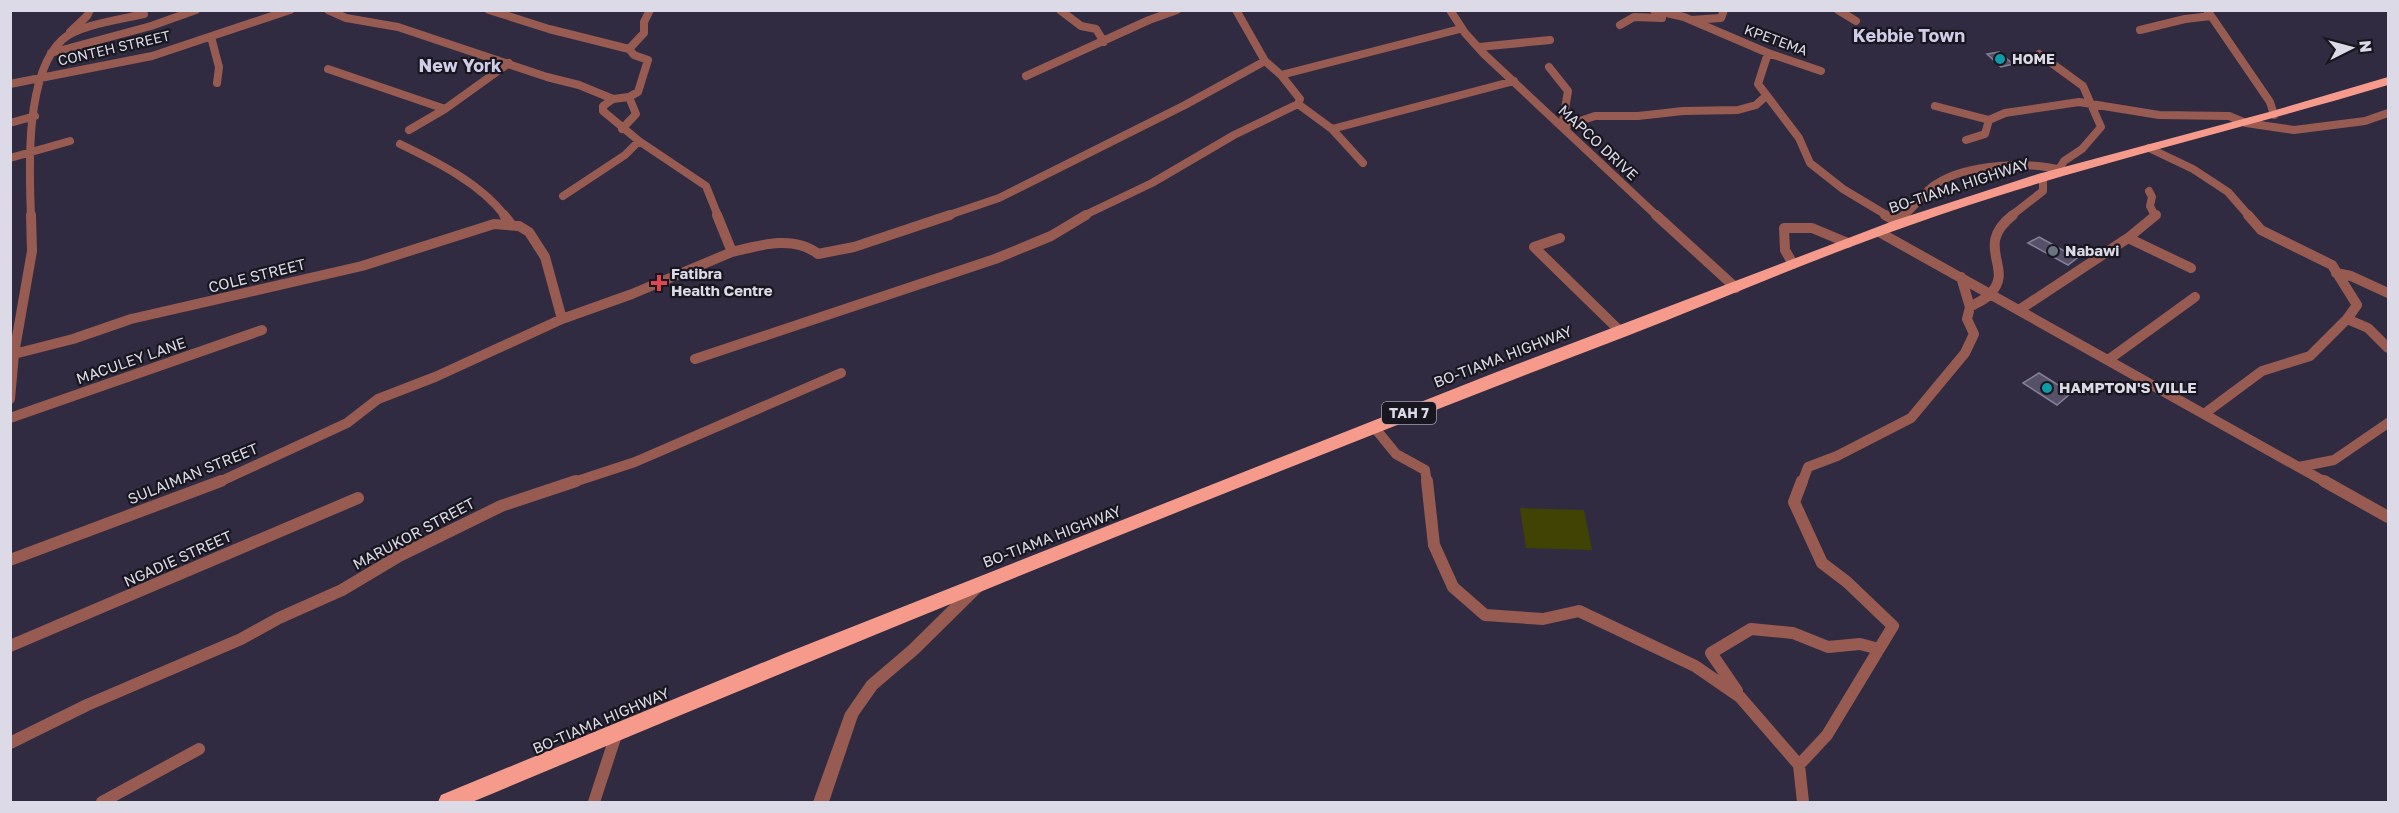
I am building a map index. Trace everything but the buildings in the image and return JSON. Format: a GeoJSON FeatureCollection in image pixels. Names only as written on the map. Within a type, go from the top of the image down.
{"type":"FeatureCollection","features":[{"type":"Feature","properties":{"kind":"highway","name":"BO-TIAMA HIGHWAY"},"geometry":{"type":"LineString","coordinates":[[449,802],[616,735],[793,659],[1500,376],[1736,288],[1897,222],[2062,170],[2246,123],[2388,81]]}},
{"type":"Feature","properties":{"kind":"street"},"geometry":{"type":"LineString","coordinates":[[10,399],[12,355],[32,251],[28,153],[42,69],[62,39],[87,16],[90,10]]}},
{"type":"Feature","properties":{"kind":"street"},"geometry":{"type":"LineString","coordinates":[[51,53],[151,26],[196,10]]}},
{"type":"Feature","properties":{"kind":"street","name":"CONTEH STREET"},"geometry":{"type":"LineString","coordinates":[[10,84],[140,59],[290,10]]}},
{"type":"Feature","properties":{"kind":"street"},"geometry":{"type":"LineString","coordinates":[[335,12],[398,27],[613,99],[629,97],[638,92],[648,60],[634,55],[629,49],[549,29],[489,10]]}},
{"type":"Feature","properties":{"kind":"street"},"geometry":{"type":"LineString","coordinates":[[1060,10],[1081,26],[1096,28],[1104,42]]}},
{"type":"Feature","properties":{"kind":"street"},"geometry":{"type":"LineString","coordinates":[[1026,76],[1149,20],[1177,10]]}},
{"type":"Feature","properties":{"kind":"street"},"geometry":{"type":"LineString","coordinates":[[1236,10],[1265,61],[1281,75],[1299,99],[1298,104]]}},
{"type":"Feature","properties":{"kind":"street"},"geometry":{"type":"LineString","coordinates":[[1438,10],[1452,14]]}},
{"type":"Feature","properties":{"kind":"street","name":"KPETEMA"},"geometry":{"type":"LineString","coordinates":[[1654,10],[1690,20],[1768,53],[1821,71]]}},
{"type":"Feature","properties":{"kind":"street"},"geometry":{"type":"LineString","coordinates":[[1690,20],[1722,18],[1724,10]]}},
{"type":"Feature","properties":{"kind":"street"},"geometry":{"type":"LineString","coordinates":[[1838,10],[1856,21]]}},
{"type":"Feature","properties":{"kind":"street"},"geometry":{"type":"LineString","coordinates":[[629,49],[644,33],[644,22],[650,11]]}},
{"type":"Feature","properties":{"kind":"street"},"geometry":{"type":"LineString","coordinates":[[2140,30],[2209,13],[2270,102],[2274,115]]}},
{"type":"Feature","properties":{"kind":"street"},"geometry":{"type":"LineString","coordinates":[[62,39],[89,26],[144,14]]}},
{"type":"Feature","properties":{"kind":"street","name":"MAPCO DRIVE"},"geometry":{"type":"LineString","coordinates":[[1452,14],[1460,29],[1736,288]]}},
{"type":"Feature","properties":{"kind":"street"},"geometry":{"type":"LineString","coordinates":[[1620,24],[1624,20],[1648,15],[1703,27]]}},
{"type":"Feature","properties":{"kind":"street"},"geometry":{"type":"LineString","coordinates":[[1281,75],[1460,29]]}},
{"type":"Feature","properties":{"kind":"street"},"geometry":{"type":"LineString","coordinates":[[211,37],[219,67],[217,83]]}},
{"type":"Feature","properties":{"kind":"street"},"geometry":{"type":"LineString","coordinates":[[1479,47],[1550,40]]}},
{"type":"Feature","properties":{"kind":"street"},"geometry":{"type":"LineString","coordinates":[[1768,53],[1758,84],[1799,138],[1810,163],[1843,189],[1897,222],[1916,206],[1938,182],[1958,175],[2017,165],[2043,165],[2062,170],[2069,155],[2084,148],[2091,136],[2101,127],[2092,104],[2083,86],[2039,54]]}},
{"type":"Feature","properties":{"kind":"street","name":"SULAIMAN STREET"},"geometry":{"type":"LineString","coordinates":[[10,560],[236,476],[347,423],[378,399],[435,377],[562,319],[632,294],[732,252],[754,246],[797,244],[805,245],[818,254],[843,250],[999,198],[1185,105],[1265,61]]}},
{"type":"Feature","properties":{"kind":"street"},"geometry":{"type":"LineString","coordinates":[[409,130],[445,109],[509,63]]}},
{"type":"Feature","properties":{"kind":"street"},"geometry":{"type":"LineString","coordinates":[[1549,67],[1568,91],[1562,127],[1595,116],[1638,116],[1683,111],[1738,110],[1756,105],[1766,96]]}},
{"type":"Feature","properties":{"kind":"street"},"geometry":{"type":"LineString","coordinates":[[328,69],[445,109]]}},
{"type":"Feature","properties":{"kind":"street"},"geometry":{"type":"LineString","coordinates":[[1332,129],[1514,81]]}},
{"type":"Feature","properties":{"kind":"street"},"geometry":{"type":"LineString","coordinates":[[622,129],[636,114],[629,97]]}},
{"type":"Feature","properties":{"kind":"street"},"geometry":{"type":"LineString","coordinates":[[613,99],[603,106],[603,111],[622,129],[706,186],[732,252]]}},
{"type":"Feature","properties":{"kind":"street"},"geometry":{"type":"LineString","coordinates":[[1935,106],[1989,120],[2005,112],[2049,104],[2079,102],[2159,115],[2229,116],[2246,123],[2294,130],[2365,121],[2388,113]]}},
{"type":"Feature","properties":{"kind":"street"},"geometry":{"type":"LineString","coordinates":[[1298,104],[1332,129],[1363,163]]}},
{"type":"Feature","properties":{"kind":"street"},"geometry":{"type":"LineString","coordinates":[[695,359],[995,259],[1051,236],[1098,207],[1152,183],[1234,135],[1298,104]]}},
{"type":"Feature","properties":{"kind":"street"},"geometry":{"type":"LineString","coordinates":[[10,123],[35,116]]}},
{"type":"Feature","properties":{"kind":"street"},"geometry":{"type":"LineString","coordinates":[[1966,140],[1985,134],[1989,120]]}},
{"type":"Feature","properties":{"kind":"street"},"geometry":{"type":"LineString","coordinates":[[10,158],[70,141]]}},
{"type":"Feature","properties":{"kind":"street"},"geometry":{"type":"LineString","coordinates":[[564,196],[625,154],[639,141]]}},
{"type":"Feature","properties":{"kind":"street"},"geometry":{"type":"LineString","coordinates":[[400,144],[434,160],[493,200],[511,224],[525,228],[543,252],[562,319]]}},
{"type":"Feature","properties":{"kind":"street"},"geometry":{"type":"LineString","coordinates":[[2150,148],[2193,169],[2228,192],[2261,230],[2332,265],[2357,305],[2347,319],[2310,356],[2262,371],[2204,414]]}},
{"type":"Feature","properties":{"kind":"street"},"geometry":{"type":"LineString","coordinates":[[1970,307],[1991,294],[2000,275],[1993,241],[2001,224],[2043,191],[2043,177]]}},
{"type":"Feature","properties":{"kind":"street"},"geometry":{"type":"LineString","coordinates":[[2019,310],[2127,238],[2156,215],[2150,206],[2152,197],[2150,191]]}},
{"type":"Feature","properties":{"kind":"street","name":"COLE STREET"},"geometry":{"type":"LineString","coordinates":[[12,355],[73,339],[131,319],[362,266],[494,224],[511,224]]}},
{"type":"Feature","properties":{"kind":"street"},"geometry":{"type":"LineString","coordinates":[[1793,264],[1785,250],[1784,228],[1812,228],[1848,243]]}},
{"type":"Feature","properties":{"kind":"street"},"geometry":{"type":"LineString","coordinates":[[1879,231],[2388,518]]}},
{"type":"Feature","properties":{"kind":"street"},"geometry":{"type":"LineString","coordinates":[[1560,238],[1534,247],[1621,332]]}},
{"type":"Feature","properties":{"kind":"street"},"geometry":{"type":"LineString","coordinates":[[2127,238],[2191,268]]}},
{"type":"Feature","properties":{"kind":"street"},"geometry":{"type":"LineString","coordinates":[[2336,273],[2351,276],[2388,293]]}},
{"type":"Feature","properties":{"kind":"street"},"geometry":{"type":"LineString","coordinates":[[1799,765],[1827,735],[1893,626],[1847,582],[1822,563],[1794,502],[1808,466],[1837,456],[1911,418],[1965,353],[1974,334],[1967,319],[1970,307],[1960,277]]}},
{"type":"Feature","properties":{"kind":"street"},"geometry":{"type":"LineString","coordinates":[[2108,360],[2195,297]]}},
{"type":"Feature","properties":{"kind":"street"},"geometry":{"type":"LineString","coordinates":[[2347,319],[2368,328],[2388,348]]}},
{"type":"Feature","properties":{"kind":"street","name":"MACULEY LANE"},"geometry":{"type":"LineString","coordinates":[[10,418],[262,330]]}},
{"type":"Feature","properties":{"kind":"street","name":"MARUKOR STREET"},"geometry":{"type":"LineString","coordinates":[[10,743],[87,705],[241,639],[279,618],[342,590],[399,556],[501,506],[635,462],[841,373]]}},
{"type":"Feature","properties":{"kind":"street"},"geometry":{"type":"LineString","coordinates":[[2299,467],[2334,460],[2388,423]]}},
{"type":"Feature","properties":{"kind":"street"},"geometry":{"type":"LineString","coordinates":[[1374,427],[1396,454],[1425,470],[1432,512],[1434,545],[1453,587],[1485,615],[1543,619],[1579,611],[1695,666],[1740,697]]}},
{"type":"Feature","properties":{"kind":"street","name":"NGADIE STREET"},"geometry":{"type":"LineString","coordinates":[[10,646],[358,498]]}},
{"type":"Feature","properties":{"kind":"street"},"geometry":{"type":"LineString","coordinates":[[821,802],[852,713],[872,685],[913,650],[978,586]]}},
{"type":"Feature","properties":{"kind":"street"},"geometry":{"type":"LineString","coordinates":[[1803,802],[1799,765],[1740,697],[1711,653],[1751,629],[1793,633],[1828,647],[1860,644],[1879,649]]}},
{"type":"Feature","properties":{"kind":"street"},"geometry":{"type":"LineString","coordinates":[[594,802],[616,735]]}},
{"type":"Feature","properties":{"kind":"street"},"geometry":{"type":"LineString","coordinates":[[102,802],[199,749]]}},
{"type":"Feature","properties":{"kind":"shaded area"},"geometry":{"type":"Polygon","coordinates":[[[1520,508],[1584,510],[1592,550],[1526,548],[1520,508]]]}},
{"type":"Feature","properties":{"kind":"place","name":"HOME"},"geometry":{"type":"Point","coordinates":[2000,59]}},
{"type":"Feature","properties":{"kind":"place","name":"Nabawi"},"geometry":{"type":"Point","coordinates":[2053,251]}},
{"type":"Feature","properties":{"kind":"place","name":"Fatibra Health Centre"},"geometry":{"type":"Point","coordinates":[659,283]}},
{"type":"Feature","properties":{"kind":"place","name":"HAMPTON'S VILLE"},"geometry":{"type":"Point","coordinates":[2047,388]}},
{"type":"Feature","properties":{"kind":"district","name":"Kebbie Town"},"geometry":{"type":"Point","coordinates":[1909,36]}},
{"type":"Feature","properties":{"kind":"district","name":"New York"},"geometry":{"type":"Point","coordinates":[460,66]}}]}
